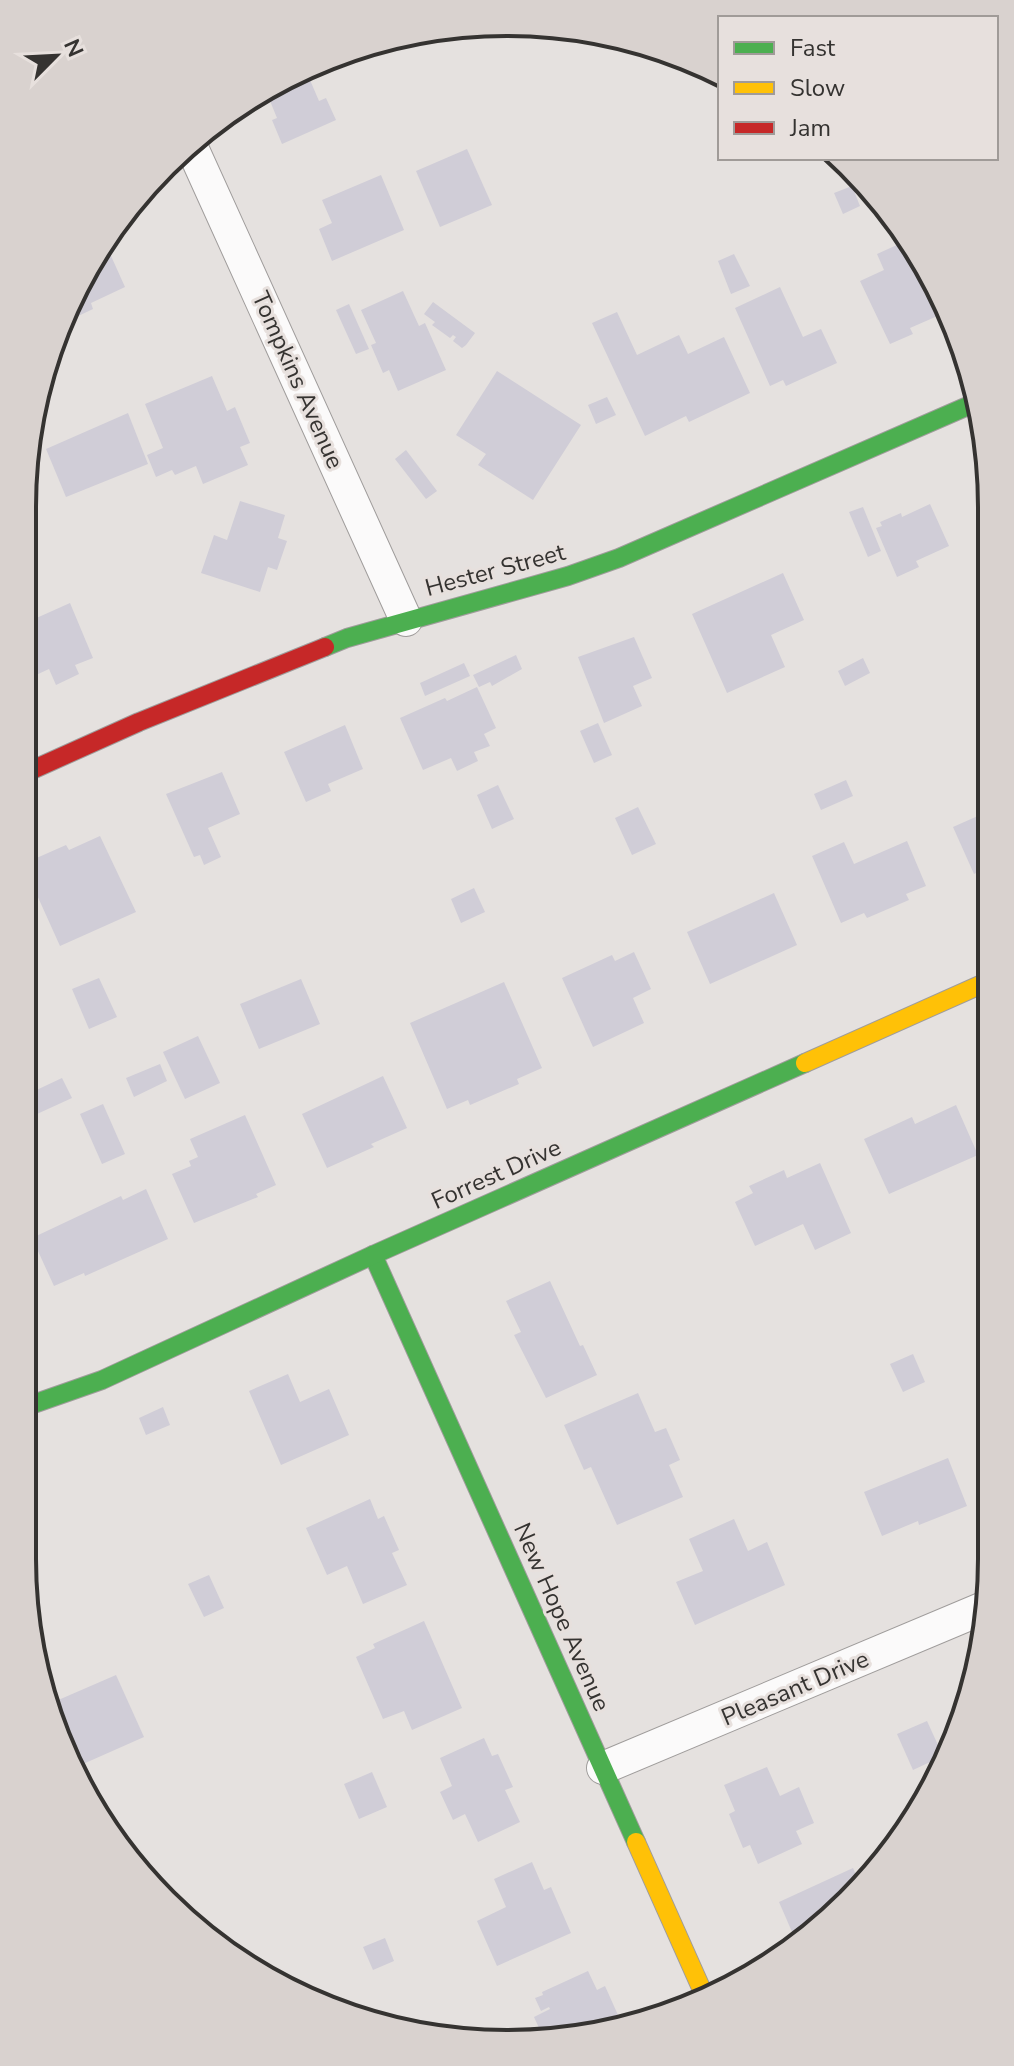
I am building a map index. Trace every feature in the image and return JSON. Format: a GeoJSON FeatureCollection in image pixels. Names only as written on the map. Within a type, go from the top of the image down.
{"type":"FeatureCollection","features":[{"type":"Feature","properties":{"kind":"street","name":"Tompkins Avenue"},"geometry":{"type":"LineString","coordinates":[[195,154],[406,620]]}},
{"type":"Feature","properties":{"kind":"street","name":"Hester Street"},"geometry":{"type":"LineString","coordinates":[[36,768],[139,722],[333,643],[568,576],[619,558],[967,406]]}},
{"type":"Feature","properties":{"kind":"street","name":"Forrest Drive"},"geometry":{"type":"LineString","coordinates":[[36,1403],[102,1380],[373,1255],[978,986]]}},
{"type":"Feature","properties":{"kind":"street","name":"New Hope Avenue"},"geometry":{"type":"LineString","coordinates":[[373,1255],[701,1988]]}},
{"type":"Feature","properties":{"kind":"street","name":"Pleasant Drive"},"geometry":{"type":"LineString","coordinates":[[603,1768],[975,1612]]}},
{"type":"Feature","properties":{"kind":"building"},"geometry":{"type":"Polygon","coordinates":[[[310,80],[319,101],[326,98],[336,120],[282,144],[272,120],[277,118],[270,100],[310,80]]]}},
{"type":"Feature","properties":{"kind":"building"},"geometry":{"type":"Polygon","coordinates":[[[467,149],[492,205],[440,227],[416,171],[467,149]]]}},
{"type":"Feature","properties":{"kind":"building"},"geometry":{"type":"Polygon","coordinates":[[[381,175],[404,230],[332,261],[319,229],[332,223],[322,200],[381,175]]]}},
{"type":"Feature","properties":{"kind":"building"},"geometry":{"type":"Polygon","coordinates":[[[852,186],[860,206],[843,214],[834,193],[852,186]]]}},
{"type":"Feature","properties":{"kind":"building"},"geometry":{"type":"Polygon","coordinates":[[[898,244],[937,316],[910,328],[913,334],[890,344],[860,281],[884,270],[877,254],[898,244]]]}},
{"type":"Feature","properties":{"kind":"building"},"geometry":{"type":"Polygon","coordinates":[[[110,253],[125,287],[91,303],[93,309],[77,317],[110,253]]]}},
{"type":"Feature","properties":{"kind":"building"},"geometry":{"type":"Polygon","coordinates":[[[734,254],[750,286],[731,294],[718,261],[734,254]]]}},
{"type":"Feature","properties":{"kind":"building"},"geometry":{"type":"Polygon","coordinates":[[[780,287],[803,337],[821,329],[837,363],[786,386],[783,380],[770,386],[735,308],[780,287]]]}},
{"type":"Feature","properties":{"kind":"building"},"geometry":{"type":"Polygon","coordinates":[[[403,291],[419,326],[425,323],[446,370],[398,391],[389,370],[383,373],[371,345],[376,343],[361,310],[403,291]]]}},
{"type":"Feature","properties":{"kind":"building"},"geometry":{"type":"Polygon","coordinates":[[[433,302],[475,333],[462,348],[453,341],[456,337],[453,335],[450,338],[432,325],[435,322],[424,314],[433,302]]]}},
{"type":"Feature","properties":{"kind":"building"},"geometry":{"type":"Polygon","coordinates":[[[349,304],[369,349],[356,354],[336,310],[349,304]]]}},
{"type":"Feature","properties":{"kind":"building"},"geometry":{"type":"Polygon","coordinates":[[[617,312],[637,355],[679,335],[688,354],[724,337],[750,393],[689,422],[686,416],[645,436],[592,323],[617,312]]]}},
{"type":"Feature","properties":{"kind":"building"},"geometry":{"type":"Polygon","coordinates":[[[497,371],[581,425],[533,500],[478,465],[486,454],[456,435],[497,371]]]}},
{"type":"Feature","properties":{"kind":"building"},"geometry":{"type":"Polygon","coordinates":[[[212,376],[227,411],[235,407],[250,443],[240,447],[248,465],[203,484],[196,466],[175,475],[172,470],[156,477],[147,455],[163,448],[145,404],[212,376]]]}},
{"type":"Feature","properties":{"kind":"building"},"geometry":{"type":"Polygon","coordinates":[[[607,397],[616,415],[596,424],[588,405],[607,397]]]}},
{"type":"Feature","properties":{"kind":"building"},"geometry":{"type":"Polygon","coordinates":[[[128,413],[148,464],[66,497],[46,449],[128,413]]]}},
{"type":"Feature","properties":{"kind":"building"},"geometry":{"type":"Polygon","coordinates":[[[406,450],[437,491],[426,499],[395,459],[406,450]]]}},
{"type":"Feature","properties":{"kind":"building"},"geometry":{"type":"Polygon","coordinates":[[[240,501],[285,515],[278,538],[287,541],[277,570],[268,567],[260,592],[201,573],[214,535],[227,540],[240,501]]]}},
{"type":"Feature","properties":{"kind":"building"},"geometry":{"type":"Polygon","coordinates":[[[930,504],[949,546],[916,561],[919,567],[897,577],[876,528],[882,526],[880,522],[901,513],[902,517],[930,504]]]}},
{"type":"Feature","properties":{"kind":"building"},"geometry":{"type":"Polygon","coordinates":[[[863,507],[881,551],[868,557],[849,512],[863,507]]]}},
{"type":"Feature","properties":{"kind":"building"},"geometry":{"type":"Polygon","coordinates":[[[783,573],[804,620],[771,635],[785,667],[727,693],[692,614],[783,573]]]}},
{"type":"Feature","properties":{"kind":"building"},"geometry":{"type":"Polygon","coordinates":[[[70,603],[93,658],[75,665],[79,674],[56,685],[49,669],[36,675],[36,618],[70,603]]]}},
{"type":"Feature","properties":{"kind":"building"},"geometry":{"type":"Polygon","coordinates":[[[634,637],[652,678],[633,686],[642,706],[604,723],[578,657],[634,637]]]}},
{"type":"Feature","properties":{"kind":"building"},"geometry":{"type":"Polygon","coordinates":[[[516,655],[522,669],[492,686],[490,682],[479,687],[473,675],[516,655]]]}},
{"type":"Feature","properties":{"kind":"building"},"geometry":{"type":"Polygon","coordinates":[[[863,658],[870,673],[845,686],[838,671],[863,658]]]}},
{"type":"Feature","properties":{"kind":"building"},"geometry":{"type":"Polygon","coordinates":[[[464,663],[470,676],[425,696],[420,683],[464,663]]]}},
{"type":"Feature","properties":{"kind":"building"},"geometry":{"type":"Polygon","coordinates":[[[477,687],[496,728],[484,734],[490,746],[474,752],[478,761],[457,771],[451,758],[423,770],[400,718],[477,687]]]}},
{"type":"Feature","properties":{"kind":"building"},"geometry":{"type":"Polygon","coordinates":[[[598,723],[612,755],[594,763],[580,731],[598,723]]]}},
{"type":"Feature","properties":{"kind":"building"},"geometry":{"type":"Polygon","coordinates":[[[345,725],[363,769],[328,784],[331,791],[306,802],[284,752],[345,725]]]}},
{"type":"Feature","properties":{"kind":"building"},"geometry":{"type":"Polygon","coordinates":[[[222,772],[240,814],[208,828],[221,857],[204,865],[200,855],[194,857],[166,794],[222,772]]]}},
{"type":"Feature","properties":{"kind":"building"},"geometry":{"type":"Polygon","coordinates":[[[846,780],[853,796],[821,810],[814,794],[846,780]]]}},
{"type":"Feature","properties":{"kind":"building"},"geometry":{"type":"Polygon","coordinates":[[[498,785],[514,819],[492,829],[477,795],[498,785]]]}},
{"type":"Feature","properties":{"kind":"building"},"geometry":{"type":"Polygon","coordinates":[[[638,807],[656,844],[632,855],[615,818],[638,807]]]}},
{"type":"Feature","properties":{"kind":"building"},"geometry":{"type":"Polygon","coordinates":[[[978,816],[978,872],[974,874],[953,827],[978,816]]]}},
{"type":"Feature","properties":{"kind":"building"},"geometry":{"type":"Polygon","coordinates":[[[100,836],[136,912],[60,946],[36,893],[36,858],[66,845],[69,850],[100,836]]]}},
{"type":"Feature","properties":{"kind":"building"},"geometry":{"type":"Polygon","coordinates":[[[907,841],[926,886],[906,894],[909,900],[867,918],[864,913],[841,923],[812,856],[844,842],[854,864],[907,841]]]}},
{"type":"Feature","properties":{"kind":"building"},"geometry":{"type":"Polygon","coordinates":[[[474,888],[485,912],[461,923],[451,899],[474,888]]]}},
{"type":"Feature","properties":{"kind":"building"},"geometry":{"type":"Polygon","coordinates":[[[774,893],[797,945],[710,984],[687,932],[774,893]]]}},
{"type":"Feature","properties":{"kind":"building"},"geometry":{"type":"Polygon","coordinates":[[[634,952],[651,989],[633,998],[644,1023],[593,1047],[562,978],[612,955],[615,961],[634,952]]]}},
{"type":"Feature","properties":{"kind":"building"},"geometry":{"type":"Polygon","coordinates":[[[99,978],[117,1017],[89,1029],[72,989],[99,978]]]}},
{"type":"Feature","properties":{"kind":"building"},"geometry":{"type":"Polygon","coordinates":[[[301,979],[320,1024],[259,1049],[240,1004],[301,979]]]}},
{"type":"Feature","properties":{"kind":"building"},"geometry":{"type":"Polygon","coordinates":[[[504,982],[542,1068],[517,1079],[519,1084],[470,1105],[468,1100],[447,1109],[410,1023],[504,982]]]}},
{"type":"Feature","properties":{"kind":"building"},"geometry":{"type":"Polygon","coordinates":[[[198,1036],[220,1083],[185,1099],[163,1052],[198,1036]]]}},
{"type":"Feature","properties":{"kind":"building"},"geometry":{"type":"Polygon","coordinates":[[[160,1064],[167,1081],[134,1097],[126,1078],[160,1064]]]}},
{"type":"Feature","properties":{"kind":"building"},"geometry":{"type":"Polygon","coordinates":[[[383,1076],[407,1128],[327,1168],[302,1114],[383,1076]]]}},
{"type":"Feature","properties":{"kind":"building"},"geometry":{"type":"Polygon","coordinates":[[[62,1078],[72,1098],[37,1114],[36,1090],[62,1078]]]}},
{"type":"Feature","properties":{"kind":"building"},"geometry":{"type":"Polygon","coordinates":[[[103,1104],[125,1154],[102,1164],[80,1114],[103,1104]]]}},
{"type":"Feature","properties":{"kind":"building"},"geometry":{"type":"Polygon","coordinates":[[[956,1105],[978,1155],[889,1194],[864,1139],[912,1117],[915,1124],[956,1105]]]}},
{"type":"Feature","properties":{"kind":"building"},"geometry":{"type":"Polygon","coordinates":[[[245,1115],[276,1185],[256,1194],[258,1197],[194,1223],[172,1174],[191,1166],[189,1161],[198,1157],[190,1139],[245,1115]]]}},
{"type":"Feature","properties":{"kind":"building"},"geometry":{"type":"Polygon","coordinates":[[[820,1163],[851,1233],[815,1250],[803,1224],[755,1246],[735,1202],[753,1193],[749,1186],[784,1170],[787,1178],[820,1163]]]}},
{"type":"Feature","properties":{"kind":"building"},"geometry":{"type":"Polygon","coordinates":[[[146,1189],[168,1239],[85,1276],[84,1273],[54,1286],[36,1247],[36,1236],[121,1196],[123,1200],[146,1189]]]}},
{"type":"Feature","properties":{"kind":"building"},"geometry":{"type":"Polygon","coordinates":[[[550,1281],[597,1375],[546,1398],[514,1335],[521,1332],[506,1301],[550,1281]]]}},
{"type":"Feature","properties":{"kind":"building"},"geometry":{"type":"Polygon","coordinates":[[[913,1354],[925,1382],[903,1392],[890,1364],[913,1354]]]}},
{"type":"Feature","properties":{"kind":"building"},"geometry":{"type":"Polygon","coordinates":[[[288,1374],[300,1402],[329,1389],[349,1435],[281,1465],[249,1391],[288,1374]]]}},
{"type":"Feature","properties":{"kind":"building"},"geometry":{"type":"Polygon","coordinates":[[[638,1393],[655,1432],[666,1428],[680,1460],[669,1465],[683,1497],[617,1525],[591,1467],[584,1470],[564,1425],[638,1393]]]}},
{"type":"Feature","properties":{"kind":"building"},"geometry":{"type":"Polygon","coordinates":[[[163,1407],[170,1425],[146,1435],[139,1418],[163,1407]]]}},
{"type":"Feature","properties":{"kind":"building"},"geometry":{"type":"Polygon","coordinates":[[[948,1458],[967,1506],[882,1536],[864,1492],[948,1458]]]}},
{"type":"Feature","properties":{"kind":"building"},"geometry":{"type":"Polygon","coordinates":[[[370,1499],[378,1519],[384,1516],[399,1550],[392,1553],[407,1585],[363,1604],[347,1566],[327,1575],[306,1528],[370,1499]]]}},
{"type":"Feature","properties":{"kind":"building"},"geometry":{"type":"Polygon","coordinates":[[[734,1519],[748,1551],[767,1542],[785,1585],[695,1625],[676,1582],[703,1571],[689,1539],[734,1519]]]}},
{"type":"Feature","properties":{"kind":"building"},"geometry":{"type":"Polygon","coordinates":[[[209,1575],[224,1608],[204,1617],[188,1584],[209,1575]]]}},
{"type":"Feature","properties":{"kind":"building"},"geometry":{"type":"Polygon","coordinates":[[[424,1621],[462,1708],[412,1730],[404,1711],[383,1719],[356,1657],[375,1648],[373,1644],[424,1621]]]}},
{"type":"Feature","properties":{"kind":"building"},"geometry":{"type":"Polygon","coordinates":[[[116,1675],[144,1737],[84,1764],[58,1700],[116,1675]]]}},
{"type":"Feature","properties":{"kind":"building"},"geometry":{"type":"Polygon","coordinates":[[[927,1721],[939,1746],[932,1761],[913,1770],[897,1734],[927,1721]]]}},
{"type":"Feature","properties":{"kind":"building"},"geometry":{"type":"Polygon","coordinates":[[[484,1738],[492,1756],[498,1754],[513,1787],[505,1790],[520,1822],[478,1842],[465,1814],[453,1820],[440,1792],[452,1786],[440,1758],[484,1738]]]}},
{"type":"Feature","properties":{"kind":"building"},"geometry":{"type":"Polygon","coordinates":[[[767,1767],[780,1796],[799,1787],[814,1823],[796,1831],[802,1844],[758,1864],[750,1845],[743,1848],[729,1814],[735,1811],[724,1785],[767,1767]]]}},
{"type":"Feature","properties":{"kind":"building"},"geometry":{"type":"Polygon","coordinates":[[[372,1772],[387,1807],[359,1819],[344,1784],[372,1772]]]}},
{"type":"Feature","properties":{"kind":"building"},"geometry":{"type":"Polygon","coordinates":[[[532,1862],[544,1890],[551,1887],[571,1933],[497,1966],[477,1921],[506,1907],[494,1879],[532,1862]]]}},
{"type":"Feature","properties":{"kind":"building"},"geometry":{"type":"Polygon","coordinates":[[[853,1868],[856,1875],[793,1934],[779,1902],[853,1868]]]}},
{"type":"Feature","properties":{"kind":"building"},"geometry":{"type":"Polygon","coordinates":[[[385,1938],[394,1961],[373,1970],[363,1947],[385,1938]]]}},
{"type":"Feature","properties":{"kind":"building"},"geometry":{"type":"Polygon","coordinates":[[[588,1971],[597,1990],[605,1986],[619,2016],[539,2029],[534,2017],[550,2009],[541,2011],[535,1998],[543,1995],[542,1992],[588,1971]]]}},
{"type":"Feature","properties":{"kind":"traffic: fast"},"geometry":{"type":"LineString","coordinates":[[325,647],[347,638],[568,576],[619,558],[967,406]]}},
{"type":"Feature","properties":{"kind":"traffic: fast"},"geometry":{"type":"LineString","coordinates":[[36,1403],[102,1380],[373,1255],[805,1063]]}},
{"type":"Feature","properties":{"kind":"traffic: fast"},"geometry":{"type":"LineString","coordinates":[[373,1255],[636,1842]]}},
{"type":"Feature","properties":{"kind":"traffic: slow"},"geometry":{"type":"LineString","coordinates":[[805,1063],[978,986]]}},
{"type":"Feature","properties":{"kind":"traffic: slow"},"geometry":{"type":"LineString","coordinates":[[636,1842],[701,1988]]}},
{"type":"Feature","properties":{"kind":"traffic: jam"},"geometry":{"type":"LineString","coordinates":[[36,768],[139,722],[325,647]]}}]}
